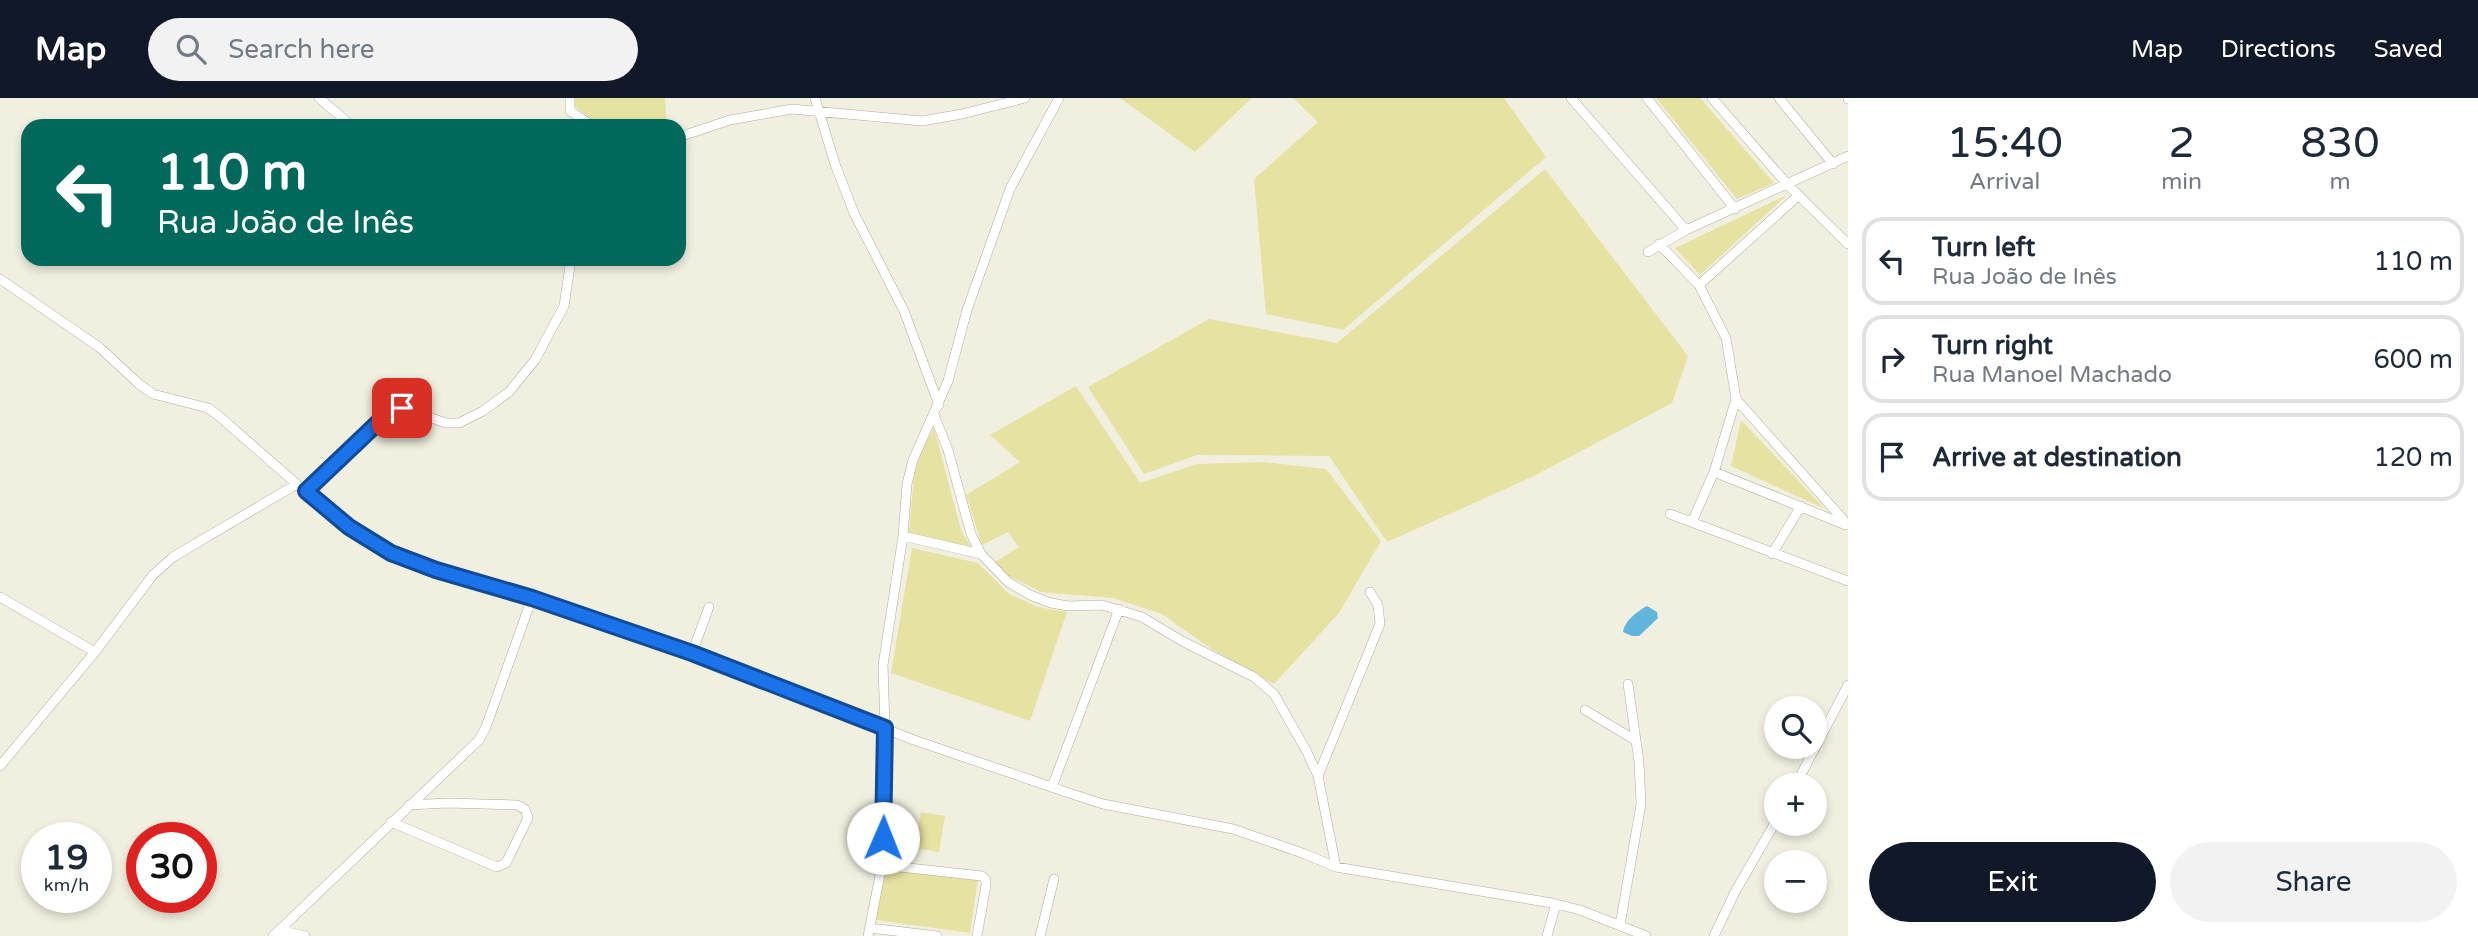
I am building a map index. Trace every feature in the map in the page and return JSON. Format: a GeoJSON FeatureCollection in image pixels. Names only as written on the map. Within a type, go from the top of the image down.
{"type":"FeatureCollection","features":[{"type":"Feature","properties":{"kind":"street"},"geometry":{"type":"LineString","coordinates":[[319,98],[344,119]]}},
{"type":"Feature","properties":{"kind":"street"},"geometry":{"type":"LineString","coordinates":[[570,98],[570,111],[582,119]]}},
{"type":"Feature","properties":{"kind":"street"},"geometry":{"type":"LineString","coordinates":[[815,98],[835,164],[854,213],[904,311],[939,405]]}},
{"type":"Feature","properties":{"kind":"street"},"geometry":{"type":"LineString","coordinates":[[686,135],[730,120],[784,110],[799,109],[922,121],[1025,98]]}},
{"type":"Feature","properties":{"kind":"street"},"geometry":{"type":"LineString","coordinates":[[937,936],[869,932],[882,865],[885,728],[883,665],[904,536],[907,484],[913,460],[948,381],[967,310],[1010,189],[1059,98]]}},
{"type":"Feature","properties":{"kind":"street"},"geometry":{"type":"LineString","coordinates":[[1571,98],[1686,230]]}},
{"type":"Feature","properties":{"kind":"street"},"geometry":{"type":"LineString","coordinates":[[1647,98],[1735,209]]}},
{"type":"Feature","properties":{"kind":"street"},"geometry":{"type":"LineString","coordinates":[[1712,98],[1787,184],[1848,244]]}},
{"type":"Feature","properties":{"kind":"street"},"geometry":{"type":"LineString","coordinates":[[1779,98],[1833,164]]}},
{"type":"Feature","properties":{"kind":"street"},"geometry":{"type":"LineString","coordinates":[[1648,252],[1686,230],[1848,156]]}},
{"type":"Feature","properties":{"kind":"street"},"geometry":{"type":"LineString","coordinates":[[1699,285],[1798,195]]}},
{"type":"Feature","properties":{"kind":"street"},"geometry":{"type":"LineString","coordinates":[[1659,244],[1699,285],[1726,338],[1735,399],[1714,472],[1692,522]]}},
{"type":"Feature","properties":{"kind":"street"},"geometry":{"type":"LineString","coordinates":[[306,491],[383,417],[395,410],[408,409],[446,423],[459,423],[483,411],[509,392],[535,360],[561,311],[567,298],[570,266]]}},
{"type":"Feature","properties":{"kind":"street"},"geometry":{"type":"LineString","coordinates":[[0,279],[99,347],[153,394],[208,408],[349,527],[391,553],[692,653],[954,754],[1103,804],[1233,829],[1305,853],[1336,867],[1556,904],[1646,936]]}},
{"type":"Feature","properties":{"kind":"street"},"geometry":{"type":"LineString","coordinates":[[1735,399],[1848,525]]}},
{"type":"Feature","properties":{"kind":"street"},"geometry":{"type":"LineString","coordinates":[[934,415],[948,450],[965,518],[981,554],[1008,582],[1040,600],[1068,606],[1102,604],[1149,621],[1262,683],[1280,703],[1318,776],[1336,867]]}},
{"type":"Feature","properties":{"kind":"street"},"geometry":{"type":"LineString","coordinates":[[1714,472],[1848,525]]}},
{"type":"Feature","properties":{"kind":"street"},"geometry":{"type":"LineString","coordinates":[[0,766],[95,652],[153,575],[173,557],[297,484]]}},
{"type":"Feature","properties":{"kind":"street"},"geometry":{"type":"LineString","coordinates":[[1772,554],[1801,506]]}},
{"type":"Feature","properties":{"kind":"street"},"geometry":{"type":"LineString","coordinates":[[1670,514],[1848,582]]}},
{"type":"Feature","properties":{"kind":"street"},"geometry":{"type":"LineString","coordinates":[[904,536],[981,554]]}},
{"type":"Feature","properties":{"kind":"street"},"geometry":{"type":"LineString","coordinates":[[1318,776],[1380,624],[1378,605],[1370,592]]}},
{"type":"Feature","properties":{"kind":"street"},"geometry":{"type":"LineString","coordinates":[[0,597],[95,652]]}},
{"type":"Feature","properties":{"kind":"street"},"geometry":{"type":"LineString","coordinates":[[276,933],[483,734],[532,598]]}},
{"type":"Feature","properties":{"kind":"street"},"geometry":{"type":"LineString","coordinates":[[692,653],[709,607]]}},
{"type":"Feature","properties":{"kind":"street"},"geometry":{"type":"LineString","coordinates":[[1052,787],[1119,609]]}},
{"type":"Feature","properties":{"kind":"street"},"geometry":{"type":"LineString","coordinates":[[1620,925],[1641,804],[1641,782],[1628,684]]}},
{"type":"Feature","properties":{"kind":"street"},"geometry":{"type":"LineString","coordinates":[[1802,773],[1848,685]]}},
{"type":"Feature","properties":{"kind":"street"},"geometry":{"type":"LineString","coordinates":[[1585,710],[1635,740]]}},
{"type":"Feature","properties":{"kind":"street"},"geometry":{"type":"LineString","coordinates":[[391,822],[501,867],[506,863],[526,827],[527,813],[522,806],[447,803],[409,805]]}},
{"type":"Feature","properties":{"kind":"street"},"geometry":{"type":"LineString","coordinates":[[1714,936],[1735,892],[1767,836]]}},
{"type":"Feature","properties":{"kind":"street"},"geometry":{"type":"LineString","coordinates":[[882,865],[982,876],[986,885],[977,936]]}},
{"type":"Feature","properties":{"kind":"street"},"geometry":{"type":"LineString","coordinates":[[1040,936],[1054,879]]}},
{"type":"Feature","properties":{"kind":"street"},"geometry":{"type":"LineString","coordinates":[[1547,936],[1556,904]]}},
{"type":"Feature","properties":{"kind":"street"},"geometry":{"type":"LineString","coordinates":[[276,933],[304,936]]}},
{"type":"Feature","properties":{"kind":"shaded area"},"geometry":{"type":"Polygon","coordinates":[[[575,98],[665,98],[666,119],[592,119],[573,105],[575,98]]]}},
{"type":"Feature","properties":{"kind":"shaded area"},"geometry":{"type":"Polygon","coordinates":[[[1120,98],[1252,98],[1195,152],[1120,98]]]}},
{"type":"Feature","properties":{"kind":"shaded area"},"geometry":{"type":"Polygon","coordinates":[[[1293,98],[1504,98],[1546,157],[1343,330],[1266,314],[1254,179],[1318,122],[1293,98]]]}},
{"type":"Feature","properties":{"kind":"shaded area"},"geometry":{"type":"Polygon","coordinates":[[[1656,98],[1700,98],[1774,183],[1737,199],[1656,98]]]}},
{"type":"Feature","properties":{"kind":"shaded area"},"geometry":{"type":"Polygon","coordinates":[[[1545,169],[1688,356],[1672,403],[1532,477],[1387,542],[1329,456],[1197,455],[1144,474],[1088,387],[1209,319],[1337,343],[1545,169]]]}},
{"type":"Feature","properties":{"kind":"shaded area"},"geometry":{"type":"Polygon","coordinates":[[[1787,195],[1700,275],[1675,248],[1787,195]]]}},
{"type":"Feature","properties":{"kind":"shaded area"},"geometry":{"type":"Polygon","coordinates":[[[1076,386],[1140,483],[1197,464],[1264,462],[1326,469],[1381,541],[1339,613],[1274,684],[1210,648],[1162,614],[1113,598],[1041,592],[1009,576],[995,562],[1019,547],[1008,532],[982,545],[966,495],[1020,462],[990,435],[1076,386]]]}},
{"type":"Feature","properties":{"kind":"shaded area"},"geometry":{"type":"Polygon","coordinates":[[[1741,420],[1825,509],[1731,466],[1741,420]]]}},
{"type":"Feature","properties":{"kind":"shaded area"},"geometry":{"type":"Polygon","coordinates":[[[934,428],[961,530],[971,547],[909,533],[914,475],[924,446],[934,428]]]}},
{"type":"Feature","properties":{"kind":"shaded area"},"geometry":{"type":"Polygon","coordinates":[[[912,548],[978,563],[1009,594],[1038,607],[1067,612],[1030,721],[891,673],[912,548]]]}},
{"type":"Feature","properties":{"kind":"shaded area"},"geometry":{"type":"Polygon","coordinates":[[[921,812],[945,816],[939,852],[915,848],[921,812]]]}},
{"type":"Feature","properties":{"kind":"shaded area"},"geometry":{"type":"Polygon","coordinates":[[[884,867],[978,879],[970,933],[876,920],[884,867]]]}},
{"type":"Feature","properties":{"kind":"water"},"geometry":{"type":"Polygon","coordinates":[[[1647,606],[1657,612],[1658,618],[1639,636],[1623,632],[1629,620],[1647,606]]]}},
{"type":"Feature","properties":{"kind":"route"},"geometry":{"type":"LineString","coordinates":[[402,408],[387,414],[306,491],[349,527],[391,553],[692,653],[885,728],[883,838]]}}]}
